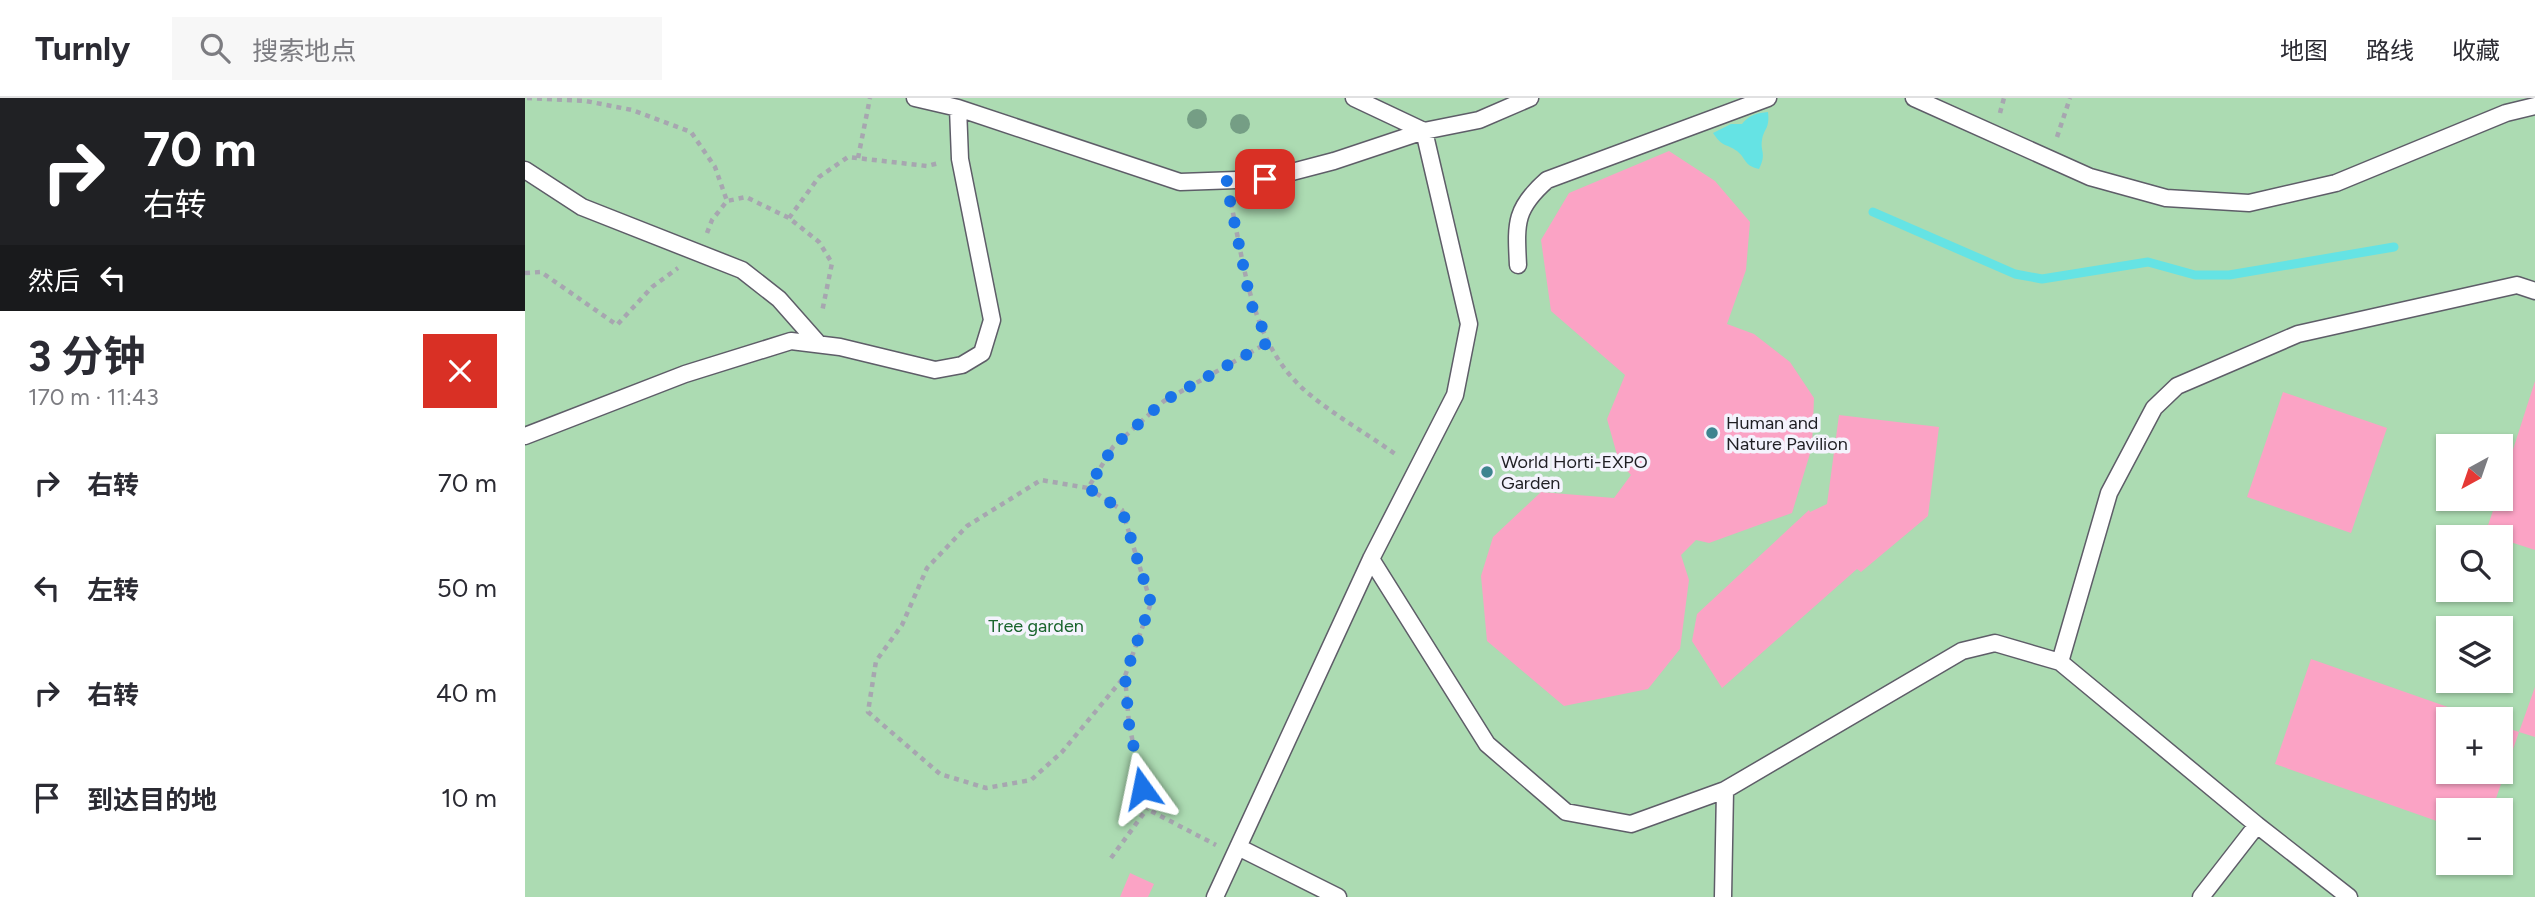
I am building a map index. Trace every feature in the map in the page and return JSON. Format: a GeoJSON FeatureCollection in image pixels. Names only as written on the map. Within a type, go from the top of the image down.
{"type":"FeatureCollection","features":[{"type":"Feature","properties":{"kind":"lane"},"geometry":{"type":"LineString","coordinates":[[915,98],[958,108],[1180,182],[1265,179],[1334,161],[1424,131],[1479,120],[1530,98]]}},
{"type":"Feature","properties":{"kind":"lane"},"geometry":{"type":"LineString","coordinates":[[1354,98],[1424,131]]}},
{"type":"Feature","properties":{"kind":"lane"},"geometry":{"type":"LineString","coordinates":[[1518,265],[1517,225],[1530,195],[1547,180],[1768,98]]}},
{"type":"Feature","properties":{"kind":"lane"},"geometry":{"type":"LineString","coordinates":[[1914,98],[2090,177],[2167,198],[2249,204],[2336,183],[2506,113],[2535,106]]}},
{"type":"Feature","properties":{"kind":"lane"},"geometry":{"type":"LineString","coordinates":[[525,436],[685,374],[791,341],[817,342],[935,370],[962,365],[982,353],[992,320],[960,159],[958,108]]}},
{"type":"Feature","properties":{"kind":"lane"},"geometry":{"type":"LineString","coordinates":[[1215,897],[1371,559],[1455,395],[1469,324],[1424,131]]}},
{"type":"Feature","properties":{"kind":"lane"},"geometry":{"type":"LineString","coordinates":[[525,170],[582,207],[742,270],[779,299],[817,342]]}},
{"type":"Feature","properties":{"kind":"lane"},"geometry":{"type":"LineString","coordinates":[[2060,662],[2109,493],[2154,408],[2177,386],[2298,334],[2517,285],[2535,291]]}},
{"type":"Feature","properties":{"kind":"lane"},"geometry":{"type":"LineString","coordinates":[[1371,559],[1487,744],[1566,812],[1631,824],[1725,790],[1962,651],[1995,643],[2060,662],[2257,825],[2349,897]]}},
{"type":"Feature","properties":{"kind":"lane"},"geometry":{"type":"LineString","coordinates":[[1723,897],[1725,790]]}},
{"type":"Feature","properties":{"kind":"lane"},"geometry":{"type":"LineString","coordinates":[[2201,897],[2257,825]]}},
{"type":"Feature","properties":{"kind":"lane"},"geometry":{"type":"LineString","coordinates":[[1237,851],[1338,897]]}},
{"type":"Feature","properties":{"kind":"path"},"geometry":{"type":"LineString","coordinates":[[527,98],[586,100],[632,110],[691,132],[715,167],[727,201]]}},
{"type":"Feature","properties":{"kind":"path"},"geometry":{"type":"LineString","coordinates":[[858,158],[870,98]]}},
{"type":"Feature","properties":{"kind":"path"},"geometry":{"type":"LineString","coordinates":[[2049,159],[2070,98]]}},
{"type":"Feature","properties":{"kind":"path"},"geometry":{"type":"LineString","coordinates":[[789,218],[819,177],[848,157],[927,166],[960,159]]}},
{"type":"Feature","properties":{"kind":"path"},"geometry":{"type":"LineString","coordinates":[[1226,181],[1251,304],[1277,359],[1308,393],[1417,469]]}},
{"type":"Feature","properties":{"kind":"path"},"geometry":{"type":"LineString","coordinates":[[525,274],[541,272],[617,325],[652,287],[698,253],[712,220],[727,201],[747,197],[789,218],[819,242],[832,262],[817,342]]}},
{"type":"Feature","properties":{"kind":"path"},"geometry":{"type":"LineString","coordinates":[[1088,488],[1113,447],[1164,401],[1269,342]]}},
{"type":"Feature","properties":{"kind":"path"},"geometry":{"type":"LineString","coordinates":[[1041,480],[1088,488],[1122,510],[1151,603],[1125,676],[1062,752],[1031,780],[986,788],[940,774],[868,712],[876,661],[902,625],[927,568],[967,526],[1041,480]]}},
{"type":"Feature","properties":{"kind":"path"},"geometry":{"type":"LineString","coordinates":[[1111,858],[1147,809],[1129,724],[1125,676]]}},
{"type":"Feature","properties":{"kind":"path"},"geometry":{"type":"LineString","coordinates":[[1147,809],[1237,851]]}},
{"type":"Feature","properties":{"kind":"green space","name":"World Horti-EXPO Garden"},"geometry":{"type":"Polygon","coordinates":[[[525,98],[2535,98],[2535,897],[525,897],[525,98]]]}},
{"type":"Feature","properties":{"kind":"water"},"geometry":{"type":"Polygon","coordinates":[[[1768,112],[1768,125],[1762,140],[1763,159],[1759,169],[1748,164],[1737,151],[1722,143],[1713,133],[1731,124],[1742,124],[1754,115],[1768,112]]]}},
{"type":"Feature","properties":{"kind":"building","name":"Human and Nature Pavilion"},"geometry":{"type":"Polygon","coordinates":[[[1669,151],[1715,181],[1750,222],[1746,270],[1727,324],[1754,334],[1790,362],[1814,398],[1812,447],[1792,513],[1709,543],[1696,540],[1681,555],[1689,580],[1680,649],[1648,689],[1564,706],[1487,641],[1481,576],[1493,537],[1541,492],[1614,498],[1631,475],[1619,462],[1607,419],[1625,375],[1551,311],[1541,240],[1569,193],[1669,151]]]}},
{"type":"Feature","properties":{"kind":"building"},"geometry":{"type":"Polygon","coordinates":[[[2535,381],[2535,550],[2513,543],[2513,525],[2488,525],[2493,511],[2513,511],[2513,450],[2535,381]]]}},
{"type":"Feature","properties":{"kind":"building"},"geometry":{"type":"Polygon","coordinates":[[[2283,392],[2387,428],[2351,533],[2247,497],[2283,392]]]}},
{"type":"Feature","properties":{"kind":"building"},"geometry":{"type":"Polygon","coordinates":[[[1839,415],[1939,427],[1928,516],[1861,572],[1857,569],[1722,688],[1692,641],[1697,614],[1809,510],[1810,512],[1827,504],[1839,415]]]}},
{"type":"Feature","properties":{"kind":"building"},"geometry":{"type":"Polygon","coordinates":[[[2311,659],[2448,707],[2436,707],[2436,784],[2501,784],[2496,798],[2436,798],[2436,821],[2275,764],[2311,659]]]}},
{"type":"Feature","properties":{"kind":"building"},"geometry":{"type":"Polygon","coordinates":[[[2535,687],[2535,737],[2519,732],[2535,687]]]}},
{"type":"Feature","properties":{"kind":"building"},"geometry":{"type":"Polygon","coordinates":[[[2513,730],[2519,732],[2513,749],[2513,730]]]}},
{"type":"Feature","properties":{"kind":"building"},"geometry":{"type":"Polygon","coordinates":[[[1130,873],[1154,884],[1148,897],[1120,897],[1130,873]]]}},
{"type":"Feature","properties":{"kind":"waterway"},"geometry":{"type":"LineString","coordinates":[[1873,212],[2015,274],[2042,279],[2148,262],[2195,275],[2229,275],[2394,247]]}},
{"type":"Feature","properties":{"kind":"place","name":"Human and Nature Pavilion"},"geometry":{"type":"Point","coordinates":[1712,433]}},
{"type":"Feature","properties":{"kind":"place","name":"World Horti-EXPO Garden"},"geometry":{"type":"Point","coordinates":[1487,472]}},
{"type":"Feature","properties":{"kind":"route"},"geometry":{"type":"LineString","coordinates":[[1142,788],[1129,724],[1125,676],[1151,603],[1122,510],[1088,488],[1113,447],[1164,401],[1269,342],[1251,304],[1226,181],[1265,179]]}},
{"type":"Feature","properties":{"kind":"park label","name":"Tree garden"},"geometry":{"type":"Point","coordinates":[1036,626]}}]}
